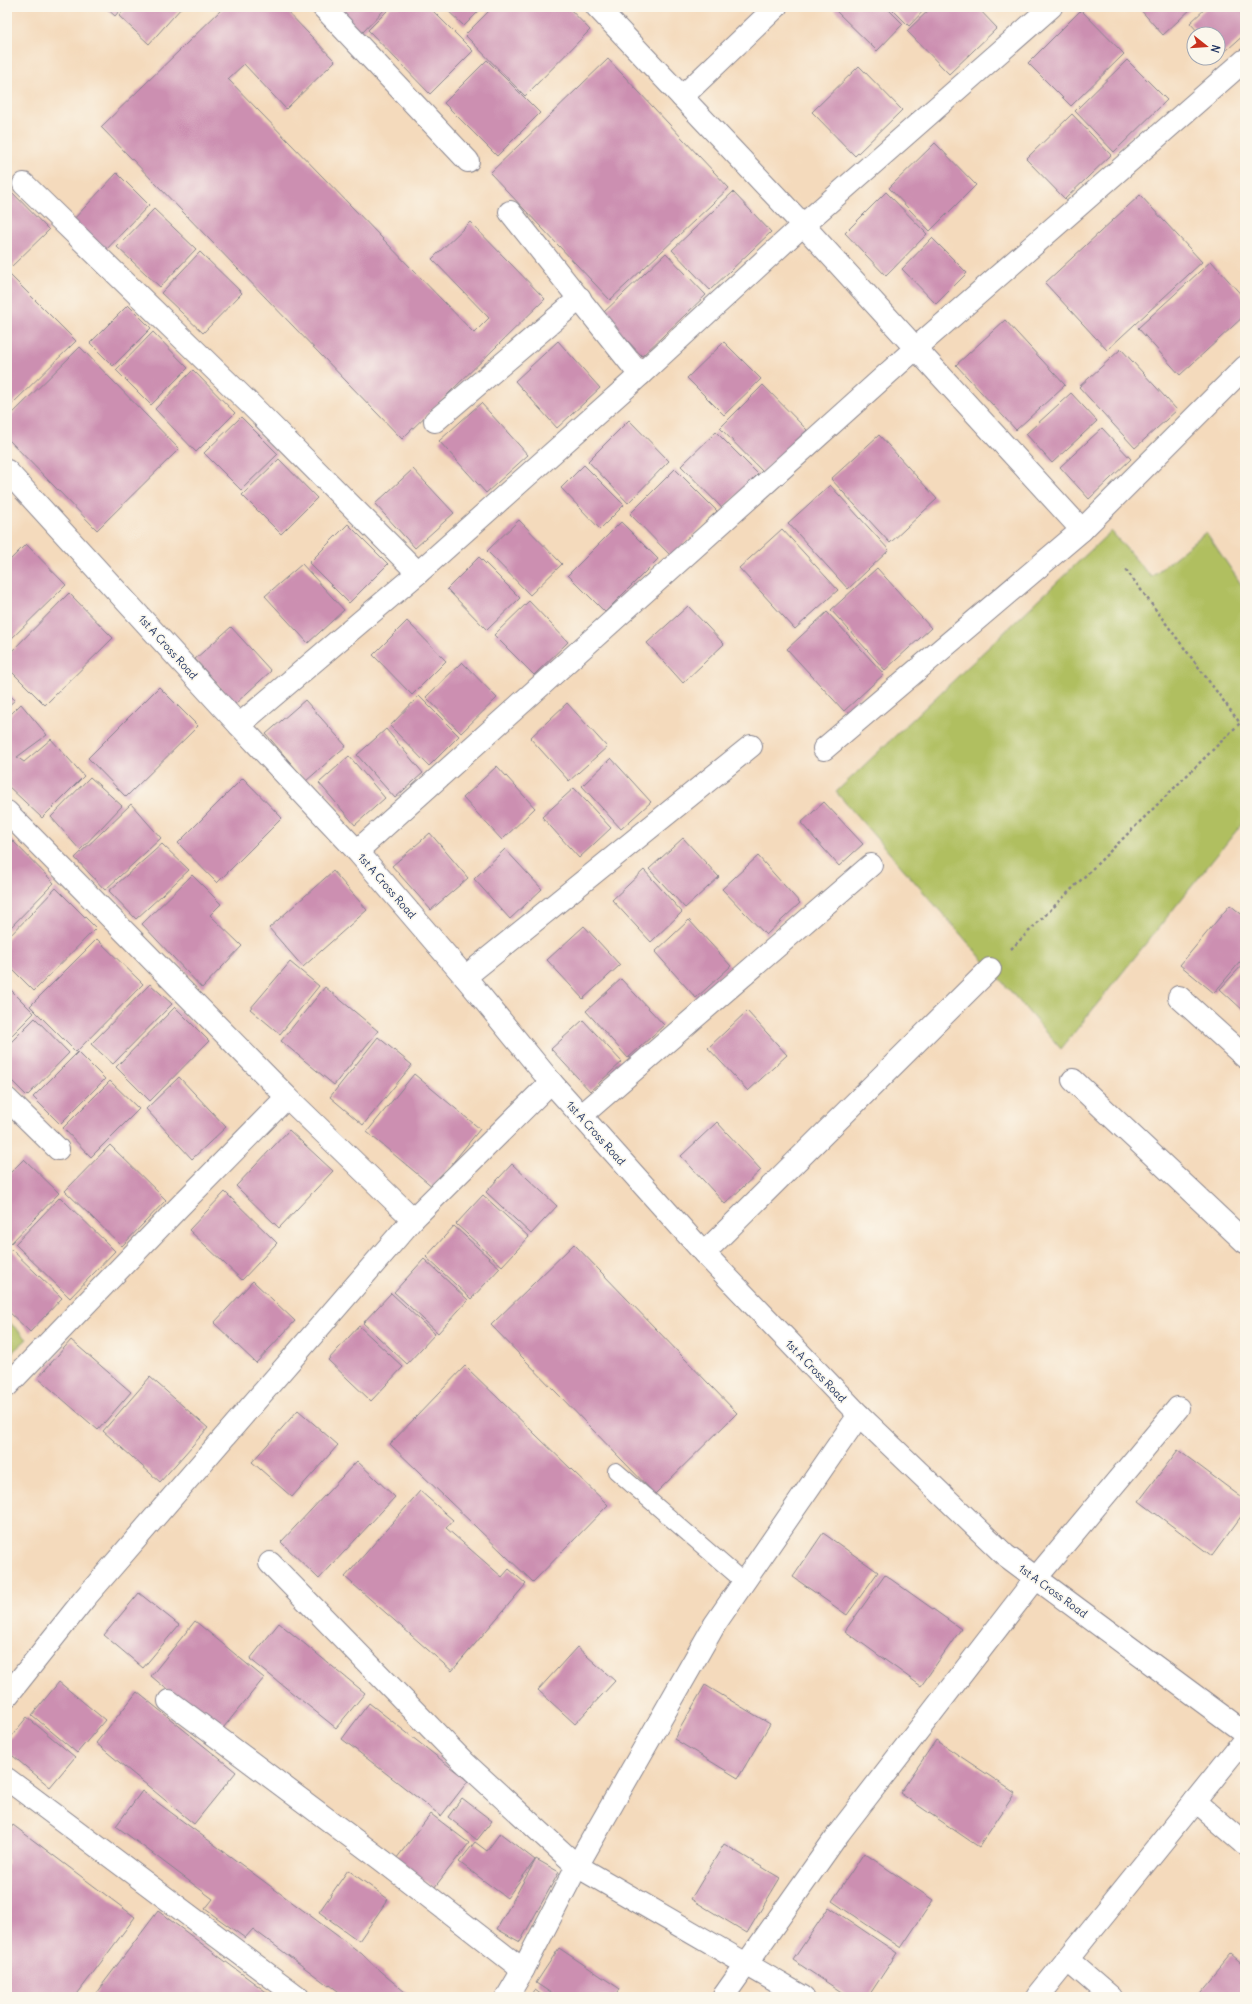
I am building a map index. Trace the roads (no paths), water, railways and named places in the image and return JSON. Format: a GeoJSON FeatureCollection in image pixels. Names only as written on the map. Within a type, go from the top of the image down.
{"type":"FeatureCollection","features":[{"type":"Feature","properties":{"kind":"street"},"geometry":{"type":"LineString","coordinates":[[323,7],[468,161]]}},
{"type":"Feature","properties":{"kind":"street"},"geometry":{"type":"LineString","coordinates":[[597,7],[803,225],[1082,530]]}},
{"type":"Feature","properties":{"kind":"street"},"geometry":{"type":"LineString","coordinates":[[682,97],[776,7]]}},
{"type":"Feature","properties":{"kind":"street"},"geometry":{"type":"LineString","coordinates":[[239,725],[418,573],[640,375],[803,225],[1051,7]]}},
{"type":"Feature","properties":{"kind":"street"},"geometry":{"type":"LineString","coordinates":[[357,851],[916,348],[1245,60]]}},
{"type":"Feature","properties":{"kind":"street"},"geometry":{"type":"LineString","coordinates":[[24,184],[249,403],[418,573]]}},
{"type":"Feature","properties":{"kind":"street"},"geometry":{"type":"LineString","coordinates":[[510,212],[640,375]]}},
{"type":"Feature","properties":{"kind":"street"},"geometry":{"type":"LineString","coordinates":[[435,421],[580,298]]}},
{"type":"Feature","properties":{"kind":"street"},"geometry":{"type":"LineString","coordinates":[[824,750],[1082,530],[1245,367]]}},
{"type":"Feature","properties":{"kind":"street","name":"1st A Cross Road"},"geometry":{"type":"LineString","coordinates":[[7,471],[239,725],[357,851],[465,977],[551,1082],[704,1253],[859,1415],[1005,1555],[1245,1733]]}},
{"type":"Feature","properties":{"kind":"street"},"geometry":{"type":"LineString","coordinates":[[465,977],[751,746]]}},
{"type":"Feature","properties":{"kind":"street"},"geometry":{"type":"LineString","coordinates":[[7,812],[287,1097],[413,1219]]}},
{"type":"Feature","properties":{"kind":"street"},"geometry":{"type":"LineString","coordinates":[[581,1116],[871,865]]}},
{"type":"Feature","properties":{"kind":"street"},"geometry":{"type":"LineString","coordinates":[[704,1253],[990,969]]}},
{"type":"Feature","properties":{"kind":"street"},"geometry":{"type":"LineString","coordinates":[[1179,997],[1245,1058]]}},
{"type":"Feature","properties":{"kind":"street"},"geometry":{"type":"LineString","coordinates":[[1073,1080],[1245,1242]]}},
{"type":"Feature","properties":{"kind":"street"},"geometry":{"type":"LineString","coordinates":[[7,1696],[85,1598],[413,1219],[551,1082]]}},
{"type":"Feature","properties":{"kind":"street"},"geometry":{"type":"LineString","coordinates":[[7,1386],[287,1097]]}},
{"type":"Feature","properties":{"kind":"street"},"geometry":{"type":"LineString","coordinates":[[7,1099],[58,1149]]}},
{"type":"Feature","properties":{"kind":"street"},"geometry":{"type":"LineString","coordinates":[[723,1997],[839,1833],[1036,1578],[1178,1408]]}},
{"type":"Feature","properties":{"kind":"street"},"geometry":{"type":"LineString","coordinates":[[507,1997],[523,1970],[577,1866],[715,1624],[859,1415]]}},
{"type":"Feature","properties":{"kind":"street"},"geometry":{"type":"LineString","coordinates":[[270,1563],[464,1762],[577,1866],[802,1997]]}},
{"type":"Feature","properties":{"kind":"street"},"geometry":{"type":"LineString","coordinates":[[169,1701],[383,1861],[523,1970]]}},
{"type":"Feature","properties":{"kind":"street"},"geometry":{"type":"LineString","coordinates":[[1037,1997],[1245,1739]]}},
{"type":"Feature","properties":{"kind":"street"},"geometry":{"type":"LineString","coordinates":[[7,1779],[298,1997]]}},
{"type":"Feature","properties":{"kind":"street"},"geometry":{"type":"LineString","coordinates":[[1195,1800],[1245,1844]]}},
{"type":"Feature","properties":{"kind":"street"},"geometry":{"type":"LineString","coordinates":[[1067,1960],[1111,1997]]}},
{"type":"Feature","properties":{"kind":"lane"},"geometry":{"type":"LineString","coordinates":[[616,1471],[744,1582]]}}]}
